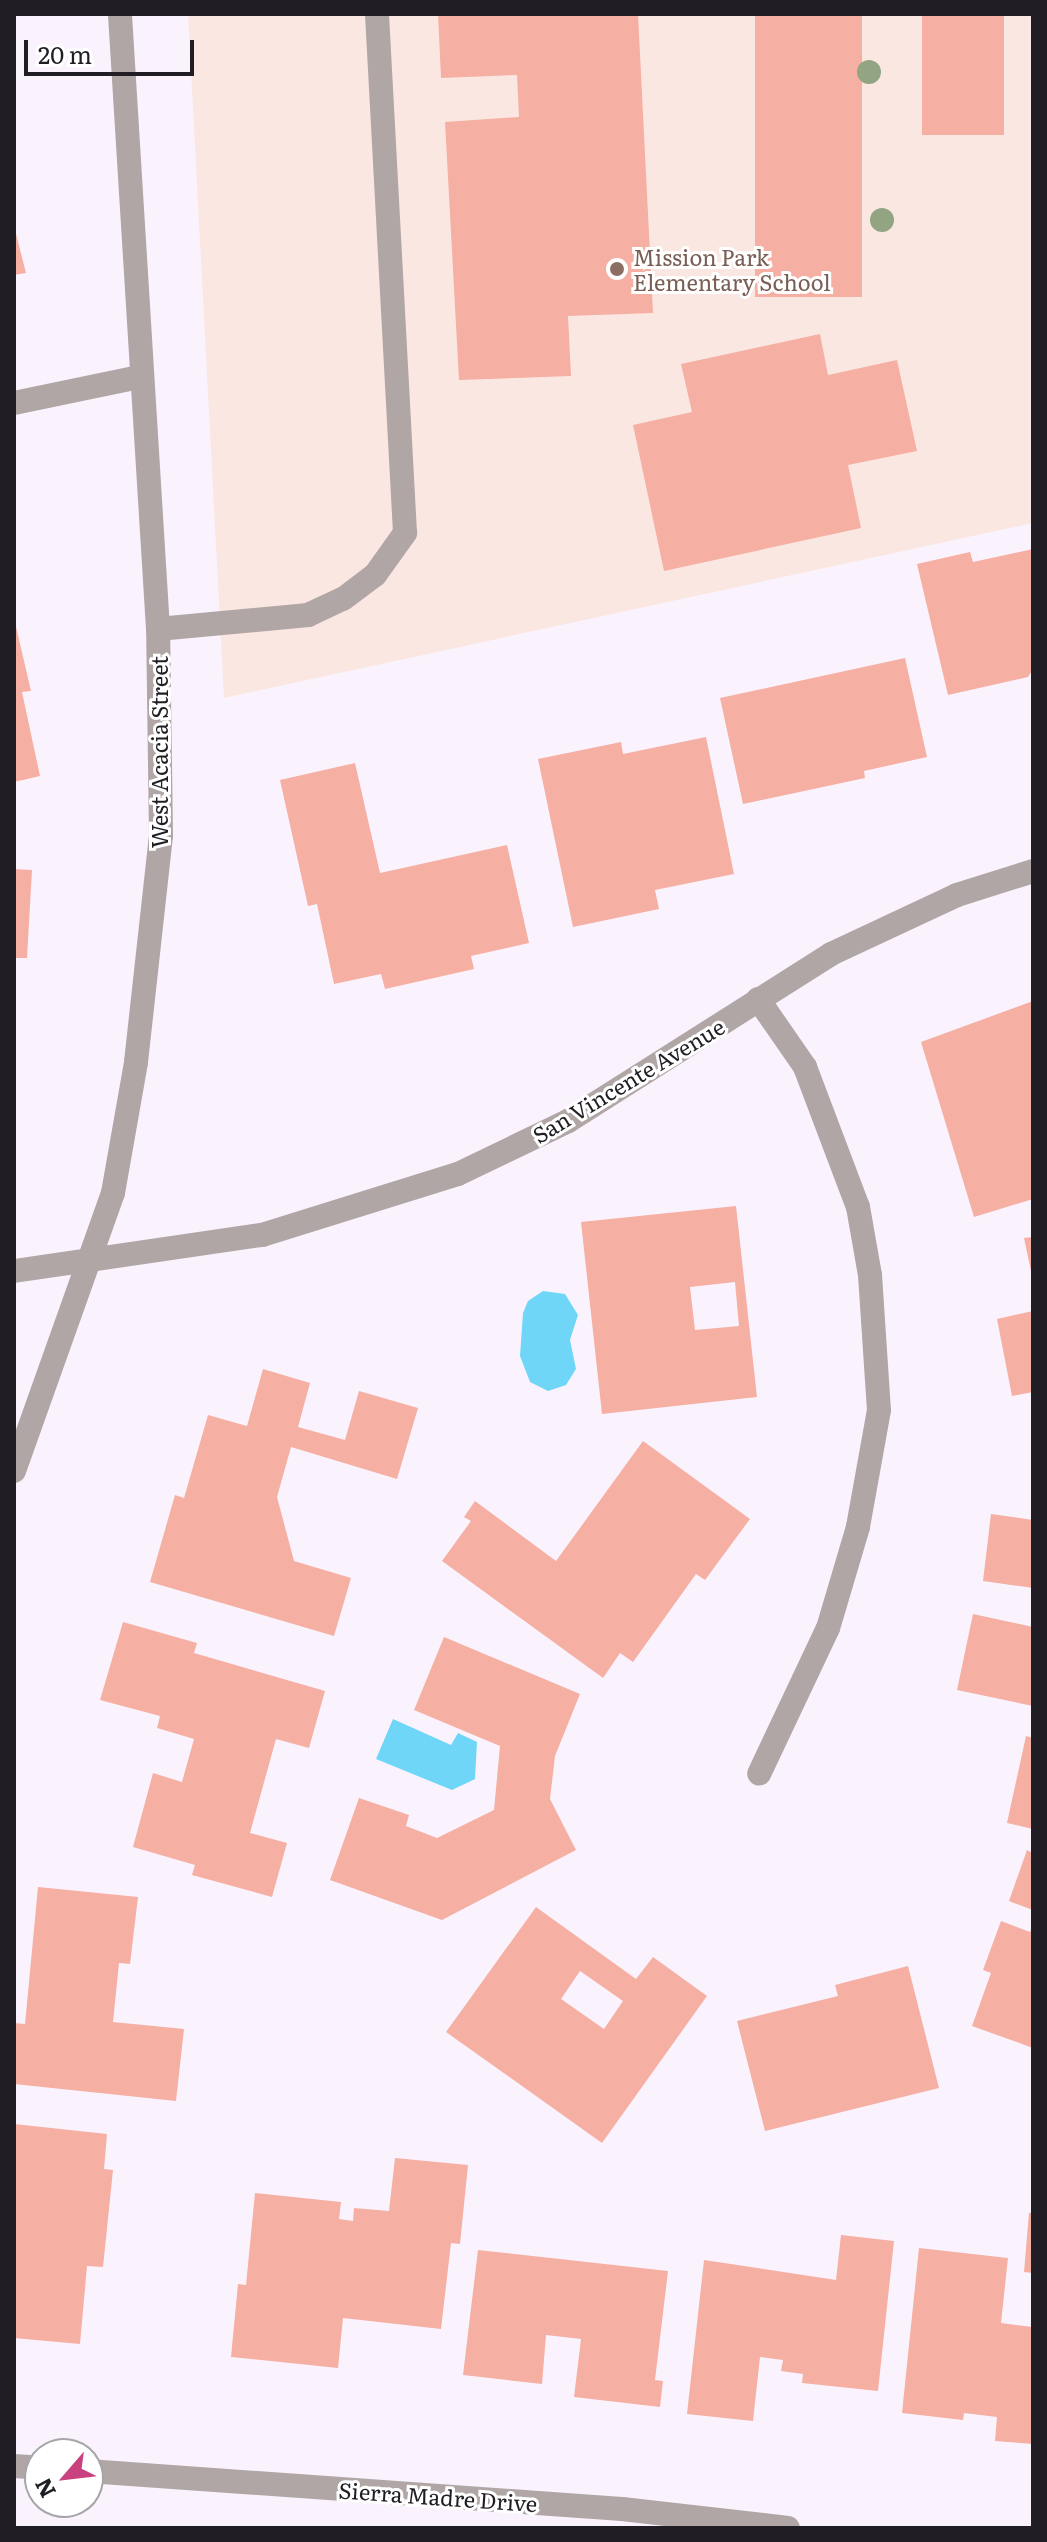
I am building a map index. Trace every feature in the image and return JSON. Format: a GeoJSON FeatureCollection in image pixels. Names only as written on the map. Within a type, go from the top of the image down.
{"type":"FeatureCollection","features":[{"type":"Feature","properties":{"kind":"street","name":"West Acacia Street"},"geometry":{"type":"LineString","coordinates":[[14,1471],[91,1264],[113,1193],[151,952],[161,836],[158,629],[140,377],[120,14]]}},
{"type":"Feature","properties":{"kind":"street"},"geometry":{"type":"LineString","coordinates":[[158,629],[308,615],[343,599],[375,575],[405,533],[377,14]]}},
{"type":"Feature","properties":{"kind":"street"},"geometry":{"type":"LineString","coordinates":[[14,403],[140,377]]}},
{"type":"Feature","properties":{"kind":"street","name":"San Vincente Avenue"},"geometry":{"type":"LineString","coordinates":[[14,1271],[91,1264],[262,1235],[458,1174],[568,1121],[758,999],[889,925],[957,895],[1033,871]]}},
{"type":"Feature","properties":{"kind":"street"},"geometry":{"type":"LineString","coordinates":[[758,999],[805,1067],[858,1207],[870,1275],[879,1410],[858,1527],[828,1628],[759,1774]]}},
{"type":"Feature","properties":{"kind":"street","name":"Sierra Madre Drive"},"geometry":{"type":"LineString","coordinates":[[104,2472],[621,2519],[788,2528]]}},
{"type":"Feature","properties":{"kind":"shaded area","name":"Mission Park Elementary School"},"geometry":{"type":"Polygon","coordinates":[[[188,14],[1033,14],[1033,523],[224,698],[188,14]]]}},
{"type":"Feature","properties":{"kind":"water"},"geometry":{"type":"Polygon","coordinates":[[[543,1291],[565,1294],[578,1315],[570,1340],[576,1369],[566,1385],[548,1391],[530,1382],[520,1356],[523,1313],[528,1301],[543,1291]]]}},
{"type":"Feature","properties":{"kind":"water"},"geometry":{"type":"Polygon","coordinates":[[[393,1719],[451,1745],[458,1733],[477,1742],[475,1779],[452,1790],[376,1759],[393,1719]]]}},
{"type":"Feature","properties":{"kind":"building"},"geometry":{"type":"Polygon","coordinates":[[[438,14],[638,14],[653,313],[568,316],[571,376],[459,380],[445,122],[519,117],[517,75],[441,78],[438,14]]]}},
{"type":"Feature","properties":{"kind":"building"},"geometry":{"type":"Polygon","coordinates":[[[755,14],[862,14],[862,297],[755,297],[755,14]]]}},
{"type":"Feature","properties":{"kind":"building"},"geometry":{"type":"Polygon","coordinates":[[[922,14],[1004,14],[1004,135],[922,135],[922,14]]]}},
{"type":"Feature","properties":{"kind":"building"},"geometry":{"type":"Polygon","coordinates":[[[14,226],[26,273],[14,275],[14,226]]]}},
{"type":"Feature","properties":{"kind":"building"},"geometry":{"type":"Polygon","coordinates":[[[820,334],[828,375],[897,360],[917,451],[848,465],[861,528],[664,571],[633,425],[692,412],[681,364],[820,334]]]}},
{"type":"Feature","properties":{"kind":"building"},"geometry":{"type":"Polygon","coordinates":[[[1033,549],[1033,669],[1028,677],[948,695],[917,564],[970,552],[973,562],[1033,549]]]}},
{"type":"Feature","properties":{"kind":"building"},"geometry":{"type":"Polygon","coordinates":[[[14,618],[31,691],[22,692],[40,776],[14,782],[14,618]]]}},
{"type":"Feature","properties":{"kind":"building"},"geometry":{"type":"Polygon","coordinates":[[[905,658],[927,757],[864,771],[865,778],[743,804],[720,698],[905,658]]]}},
{"type":"Feature","properties":{"kind":"building"},"geometry":{"type":"Polygon","coordinates":[[[706,737],[734,874],[655,890],[659,909],[573,927],[538,759],[621,742],[623,754],[706,737]]]}},
{"type":"Feature","properties":{"kind":"building"},"geometry":{"type":"Polygon","coordinates":[[[355,763],[380,873],[507,845],[529,943],[471,956],[474,969],[385,989],[381,974],[334,984],[317,904],[308,906],[280,780],[355,763]]]}},
{"type":"Feature","properties":{"kind":"building"},"geometry":{"type":"Polygon","coordinates":[[[14,869],[32,870],[27,958],[14,958],[14,869]]]}},
{"type":"Feature","properties":{"kind":"building"},"geometry":{"type":"Polygon","coordinates":[[[1033,1001],[1033,1199],[974,1217],[921,1042],[1033,1001]]]}},
{"type":"Feature","properties":{"kind":"building"},"geometry":{"type":"Polygon","coordinates":[[[736,1206],[757,1397],[602,1414],[581,1222],[736,1206]],[[735,1282],[690,1287],[695,1330],[739,1326],[735,1282]]]}},
{"type":"Feature","properties":{"kind":"building"},"geometry":{"type":"Polygon","coordinates":[[[1033,1237],[1033,1276],[1032,1276],[1024,1238],[1033,1237]]]}},
{"type":"Feature","properties":{"kind":"building"},"geometry":{"type":"Polygon","coordinates":[[[1033,1311],[1033,1392],[1012,1396],[997,1319],[1033,1311]]]}},
{"type":"Feature","properties":{"kind":"building"},"geometry":{"type":"Polygon","coordinates":[[[263,1369],[310,1383],[298,1427],[345,1440],[359,1391],[418,1408],[397,1479],[291,1447],[277,1497],[294,1561],[351,1578],[334,1636],[150,1582],[175,1495],[184,1498],[208,1415],[247,1426],[263,1369]]]}},
{"type":"Feature","properties":{"kind":"building"},"geometry":{"type":"Polygon","coordinates":[[[643,1441],[750,1519],[705,1580],[696,1574],[633,1662],[620,1653],[603,1678],[442,1561],[471,1521],[464,1517],[475,1501],[556,1561],[643,1441]]]}},
{"type":"Feature","properties":{"kind":"building"},"geometry":{"type":"Polygon","coordinates":[[[991,1514],[1033,1520],[1033,1588],[983,1581],[991,1514]]]}},
{"type":"Feature","properties":{"kind":"building"},"geometry":{"type":"Polygon","coordinates":[[[973,1614],[1033,1627],[1033,1706],[957,1690],[973,1614]]]}},
{"type":"Feature","properties":{"kind":"building"},"geometry":{"type":"Polygon","coordinates":[[[123,1622],[197,1643],[194,1653],[325,1691],[309,1748],[276,1739],[250,1833],[287,1843],[272,1897],[192,1875],[195,1865],[133,1847],[153,1773],[182,1782],[194,1739],[157,1728],[160,1716],[100,1700],[123,1622]]]}},
{"type":"Feature","properties":{"kind":"building"},"geometry":{"type":"Polygon","coordinates":[[[444,1637],[580,1694],[555,1756],[550,1799],[576,1850],[442,1920],[330,1880],[359,1798],[409,1815],[406,1826],[437,1838],[494,1810],[500,1746],[414,1710],[444,1637]]]}},
{"type":"Feature","properties":{"kind":"building"},"geometry":{"type":"Polygon","coordinates":[[[1026,1736],[1033,1738],[1033,1829],[1007,1823],[1026,1736]]]}},
{"type":"Feature","properties":{"kind":"building"},"geometry":{"type":"Polygon","coordinates":[[[1027,1850],[1033,1853],[1033,1910],[1009,1901],[1027,1850]]]}},
{"type":"Feature","properties":{"kind":"building"},"geometry":{"type":"Polygon","coordinates":[[[38,1887],[138,1897],[130,1964],[119,1963],[113,2022],[184,2029],[176,2101],[14,2084],[14,2023],[25,2024],[38,1887]]]}},
{"type":"Feature","properties":{"kind":"building"},"geometry":{"type":"Polygon","coordinates":[[[536,1907],[636,1979],[653,1957],[707,1996],[602,2143],[446,2032],[536,1907]],[[580,1971],[561,1999],[604,2029],[623,2001],[580,1971]]]}},
{"type":"Feature","properties":{"kind":"building"},"geometry":{"type":"Polygon","coordinates":[[[1001,1921],[1030,1932],[1033,1925],[1033,2048],[972,2026],[991,1973],[983,1970],[1001,1921]]]}},
{"type":"Feature","properties":{"kind":"building"},"geometry":{"type":"Polygon","coordinates":[[[908,1966],[939,2088],[765,2131],[737,2021],[838,1996],[835,1985],[908,1966]]]}},
{"type":"Feature","properties":{"kind":"building"},"geometry":{"type":"Polygon","coordinates":[[[14,2124],[107,2134],[104,2169],[113,2170],[103,2267],[87,2266],[80,2344],[14,2338],[14,2124]]]}},
{"type":"Feature","properties":{"kind":"building"},"geometry":{"type":"Polygon","coordinates":[[[395,2158],[468,2165],[460,2244],[451,2243],[441,2329],[343,2318],[338,2368],[231,2357],[238,2284],[246,2285],[255,2193],[341,2202],[339,2219],[353,2221],[354,2208],[389,2211],[395,2158]]]}},
{"type":"Feature","properties":{"kind":"building"},"geometry":{"type":"Polygon","coordinates":[[[1029,2213],[1033,2213],[1033,2273],[1024,2272],[1029,2213]]]}},
{"type":"Feature","properties":{"kind":"building"},"geometry":{"type":"Polygon","coordinates":[[[841,2235],[894,2241],[878,2391],[802,2383],[803,2374],[781,2371],[783,2360],[760,2357],[753,2421],[687,2414],[704,2260],[836,2280],[841,2235]]]}},
{"type":"Feature","properties":{"kind":"building"},"geometry":{"type":"Polygon","coordinates":[[[919,2248],[1008,2258],[1001,2323],[1033,2327],[1033,2444],[995,2441],[997,2417],[964,2413],[963,2420],[902,2413],[919,2248]]]}},
{"type":"Feature","properties":{"kind":"building"},"geometry":{"type":"Polygon","coordinates":[[[478,2250],[668,2271],[655,2380],[663,2381],[660,2407],[574,2397],[581,2339],[546,2335],[542,2384],[463,2375],[478,2250]]]}},
{"type":"Feature","properties":{"kind":"place","name":"Mission Park Elementary School"},"geometry":{"type":"Point","coordinates":[617,269]}}]}
